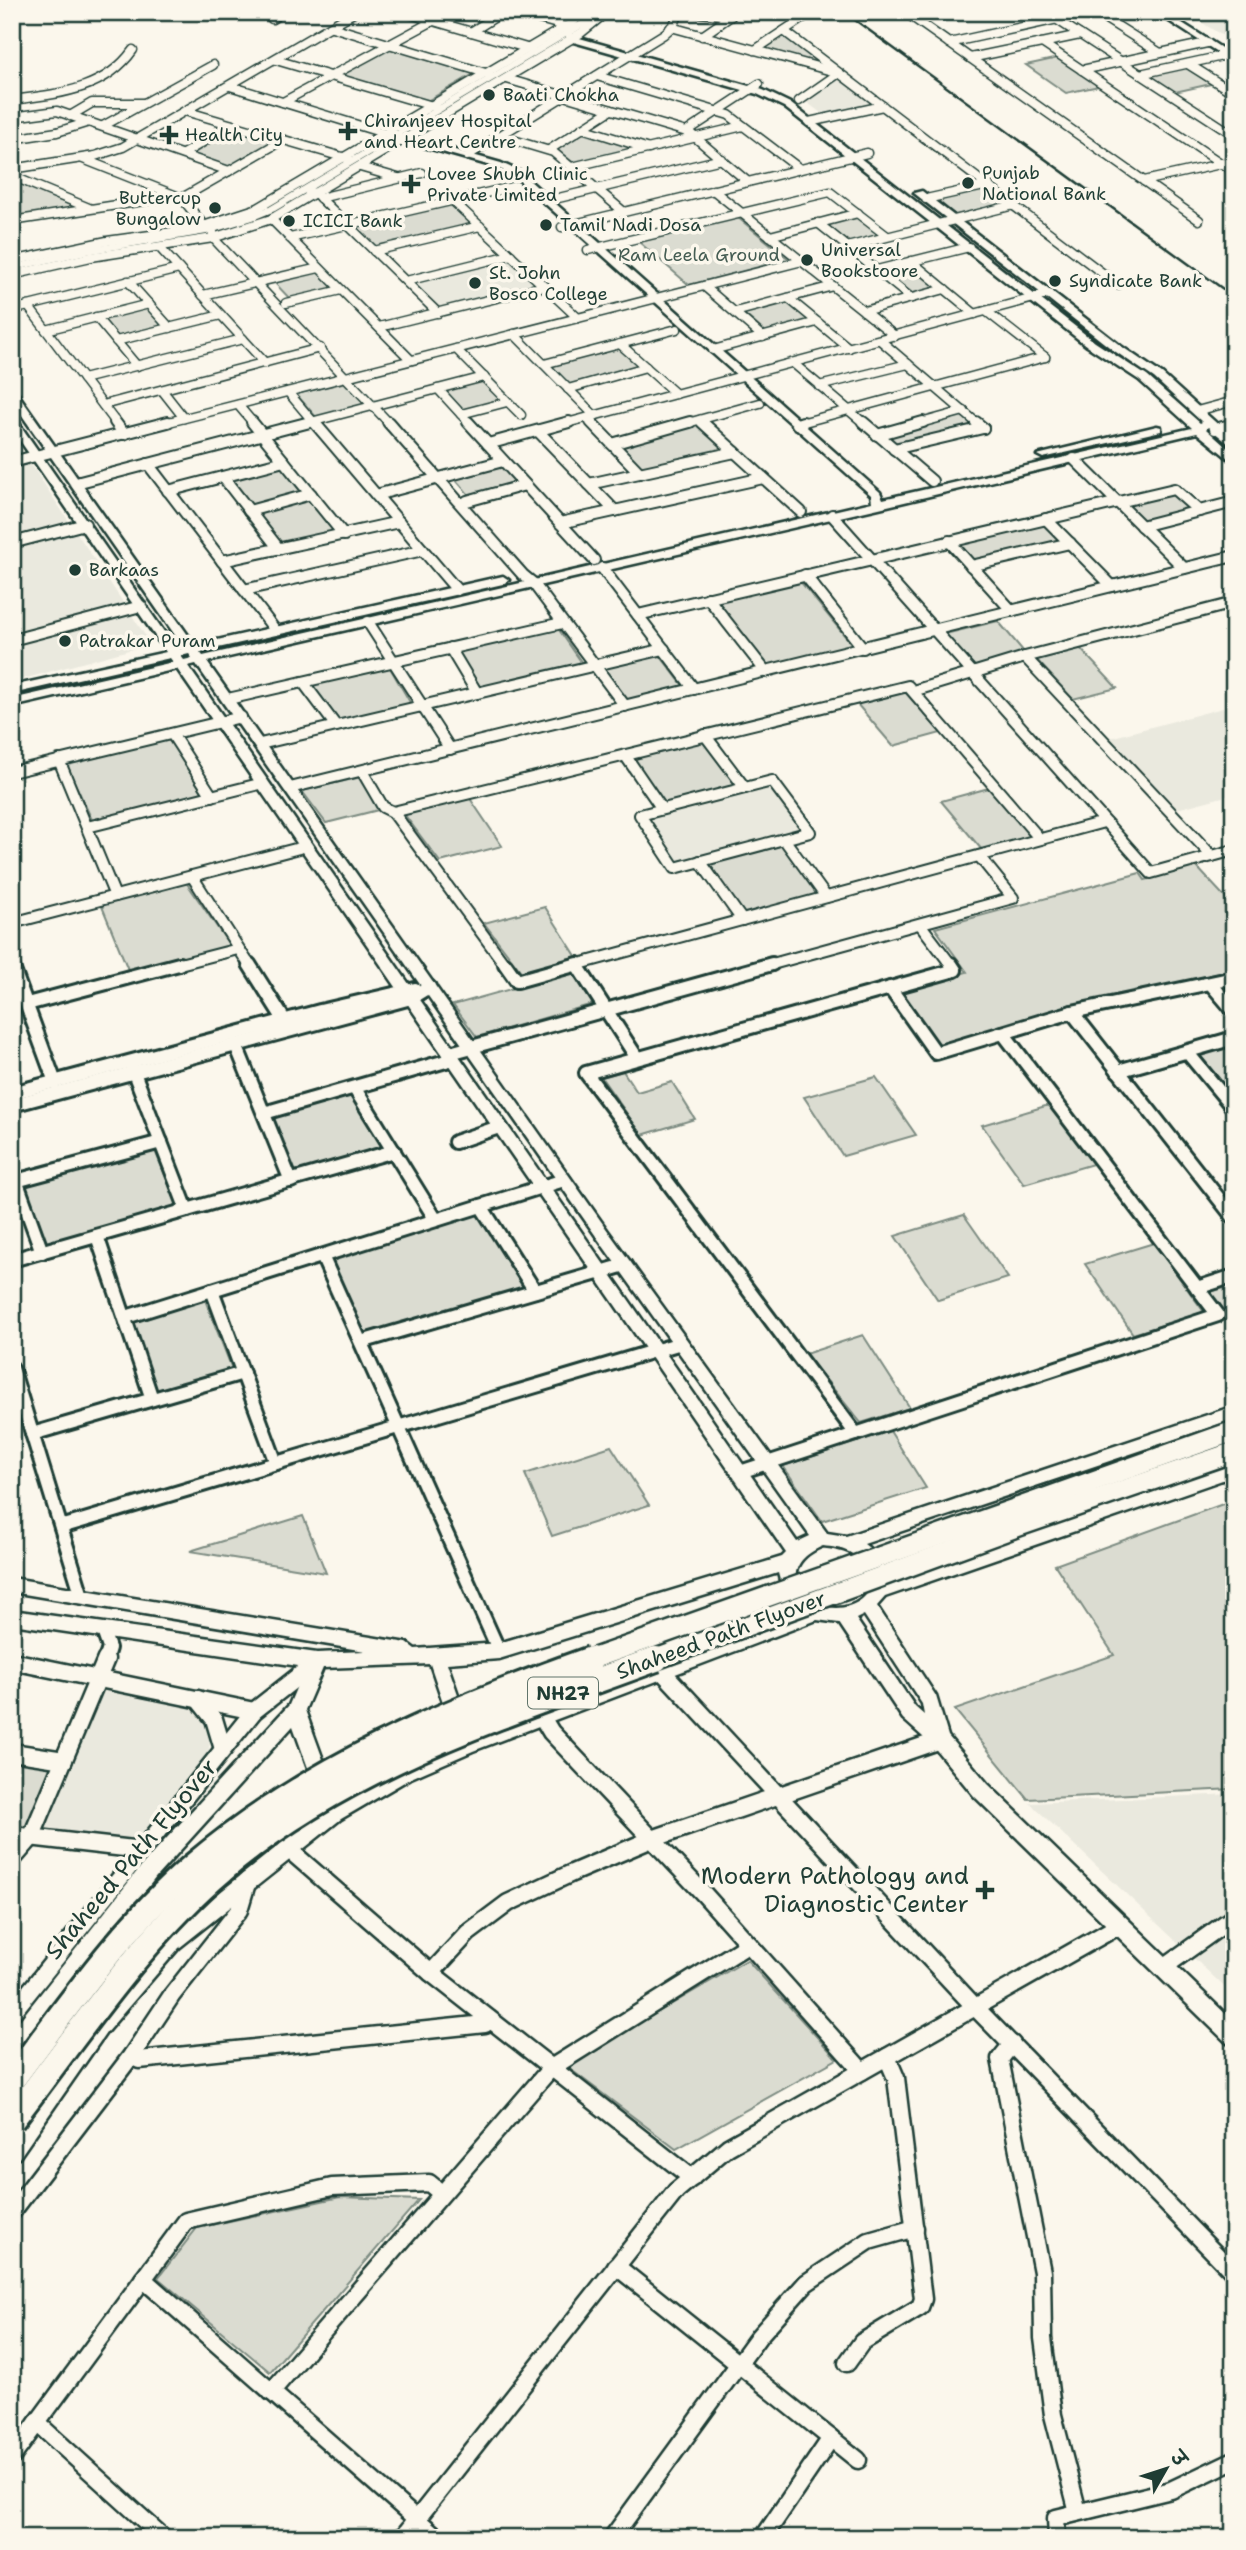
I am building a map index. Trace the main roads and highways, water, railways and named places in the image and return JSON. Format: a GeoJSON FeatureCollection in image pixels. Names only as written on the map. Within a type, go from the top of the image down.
{"type":"FeatureCollection","features":[{"type":"Feature","properties":{"kind":"highway","name":"Shaheed Path Flyover"},"geometry":{"type":"LineString","coordinates":[[12,2080],[112,1948],[193,1866],[290,1795],[391,1738],[552,1673],[1234,1431]]}},
{"type":"Feature","properties":{"kind":"highway","name":"Shaheed Path Flyover"},"geometry":{"type":"LineString","coordinates":[[12,2120],[131,1964],[212,1879],[304,1809],[401,1757],[528,1706],[1018,1526],[1234,1452]]}},
{"type":"Feature","properties":{"kind":"railway"},"geometry":{"type":"LineString","coordinates":[[844,12],[1234,297]]}},
{"type":"Feature","properties":{"kind":"place","name":"Baati Chokha"},"geometry":{"type":"Point","coordinates":[489,95]}},
{"type":"Feature","properties":{"kind":"place","name":"Chiranjeev Hospital and Heart Centre"},"geometry":{"type":"Point","coordinates":[348,131]}},
{"type":"Feature","properties":{"kind":"place","name":"Health City"},"geometry":{"type":"Point","coordinates":[169,135]}},
{"type":"Feature","properties":{"kind":"place","name":"Punjab National Bank"},"geometry":{"type":"Point","coordinates":[968,183]}},
{"type":"Feature","properties":{"kind":"place","name":"Lovee Shubh Clinic Private Limited"},"geometry":{"type":"Point","coordinates":[411,184]}},
{"type":"Feature","properties":{"kind":"place","name":"Buttercup Bungalow"},"geometry":{"type":"Point","coordinates":[215,208]}},
{"type":"Feature","properties":{"kind":"place","name":"ICICI Bank"},"geometry":{"type":"Point","coordinates":[289,221]}},
{"type":"Feature","properties":{"kind":"place","name":"Tamil Nadi Dosa"},"geometry":{"type":"Point","coordinates":[546,225]}},
{"type":"Feature","properties":{"kind":"place","name":"Universal Bookstoore"},"geometry":{"type":"Point","coordinates":[807,260]}},
{"type":"Feature","properties":{"kind":"place","name":"Syndicate Bank"},"geometry":{"type":"Point","coordinates":[1055,281]}},
{"type":"Feature","properties":{"kind":"place","name":"St. John Bosco College"},"geometry":{"type":"Point","coordinates":[475,283]}},
{"type":"Feature","properties":{"kind":"place","name":"Barkaas"},"geometry":{"type":"Point","coordinates":[75,570]}},
{"type":"Feature","properties":{"kind":"place","name":"Patrakar Puram"},"geometry":{"type":"Point","coordinates":[65,641]}},
{"type":"Feature","properties":{"kind":"place","name":"Modern Pathology and Diagnostic Center"},"geometry":{"type":"Point","coordinates":[985,1890]}},
{"type":"Feature","properties":{"kind":"park label","name":"Ram Leela Ground"},"geometry":{"type":"Point","coordinates":[699,255]}}]}
